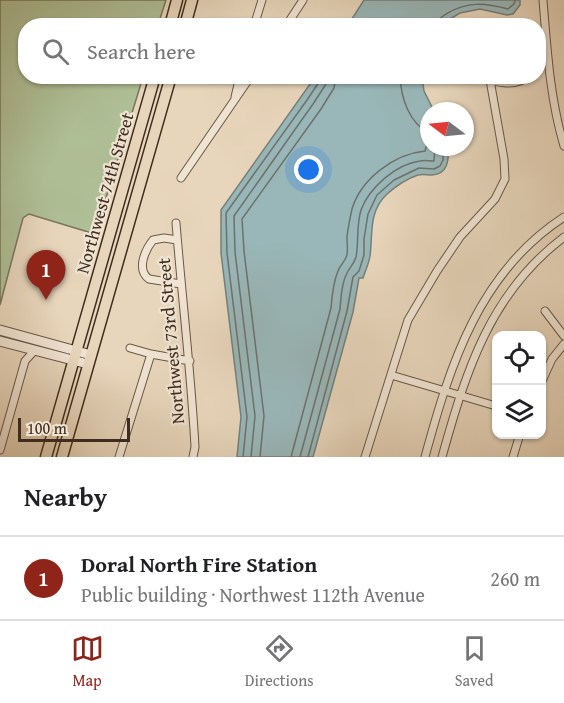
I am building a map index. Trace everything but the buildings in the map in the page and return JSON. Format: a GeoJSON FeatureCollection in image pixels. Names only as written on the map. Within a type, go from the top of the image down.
{"type":"FeatureCollection","features":[{"type":"Feature","properties":{"kind":"main road"},"geometry":{"type":"LineString","coordinates":[[172,18],[177,0]]}},
{"type":"Feature","properties":{"kind":"main road"},"geometry":{"type":"LineString","coordinates":[[187,18],[192,0]]}},
{"type":"Feature","properties":{"kind":"main road","name":"Northwest 74th Street"},"geometry":{"type":"LineString","coordinates":[[46,457],[153,84]]}},
{"type":"Feature","properties":{"kind":"main road","name":"Northwest 74th Street"},"geometry":{"type":"LineString","coordinates":[[62,457],[169,84]]}},
{"type":"Feature","properties":{"kind":"street"},"geometry":{"type":"LineString","coordinates":[[257,18],[262,0]]}},
{"type":"Feature","properties":{"kind":"street"},"geometry":{"type":"LineString","coordinates":[[291,18],[303,0]]}},
{"type":"Feature","properties":{"kind":"street"},"geometry":{"type":"LineString","coordinates":[[543,0],[544,18]]}},
{"type":"Feature","properties":{"kind":"street"},"geometry":{"type":"LineString","coordinates":[[546,37],[548,62],[564,146]]}},
{"type":"Feature","properties":{"kind":"street"},"geometry":{"type":"LineString","coordinates":[[233,103],[238,84]]}},
{"type":"Feature","properties":{"kind":"street"},"geometry":{"type":"LineString","coordinates":[[182,178],[246,84]]}},
{"type":"Feature","properties":{"kind":"street"},"geometry":{"type":"LineString","coordinates":[[366,457],[408,320],[460,237],[495,199],[505,179],[504,159],[491,84]]}},
{"type":"Feature","properties":{"kind":"street"},"geometry":{"type":"LineString","coordinates":[[425,457],[444,389],[473,319],[492,289],[528,243],[564,217]]}},
{"type":"Feature","properties":{"kind":"street","name":"Northwest 73rd Street"},"geometry":{"type":"LineString","coordinates":[[176,223],[190,361],[195,447],[193,457]]}},
{"type":"Feature","properties":{"kind":"street"},"geometry":{"type":"LineString","coordinates":[[442,457],[460,394],[488,326],[506,298],[541,255],[564,237]]}},
{"type":"Feature","properties":{"kind":"street"},"geometry":{"type":"LineString","coordinates":[[177,240],[164,238],[153,240],[145,255],[143,268],[145,276],[149,279],[181,284]]}},
{"type":"Feature","properties":{"kind":"street"},"geometry":{"type":"LineString","coordinates":[[545,311],[564,336]]}},
{"type":"Feature","properties":{"kind":"street"},"geometry":{"type":"LineString","coordinates":[[0,330],[90,359]]}},
{"type":"Feature","properties":{"kind":"street"},"geometry":{"type":"LineString","coordinates":[[0,341],[35,350],[75,355]]}},
{"type":"Feature","properties":{"kind":"street"},"geometry":{"type":"LineString","coordinates":[[546,372],[552,358],[564,344]]}},
{"type":"Feature","properties":{"kind":"street"},"geometry":{"type":"LineString","coordinates":[[130,348],[190,361]]}},
{"type":"Feature","properties":{"kind":"street"},"geometry":{"type":"LineString","coordinates":[[0,450],[25,363],[35,350]]}},
{"type":"Feature","properties":{"kind":"street"},"geometry":{"type":"LineString","coordinates":[[119,457],[150,354]]}},
{"type":"Feature","properties":{"kind":"street"},"geometry":{"type":"LineString","coordinates":[[391,375],[492,405]]}},
{"type":"Feature","properties":{"kind":"street"},"geometry":{"type":"LineString","coordinates":[[513,457],[519,439]]}},
{"type":"Feature","properties":{"kind":"green space"},"geometry":{"type":"Polygon","coordinates":[[[0,0],[166,0],[160,18],[18,18],[18,84],[141,84],[95,234],[29,214],[23,218],[0,305],[0,0]]]}},
{"type":"Feature","properties":{"kind":"water"},"geometry":{"type":"Polygon","coordinates":[[[364,0],[520,0],[520,5],[513,14],[507,15],[480,9],[460,13],[452,18],[352,18],[364,0]]]}},
{"type":"Feature","properties":{"kind":"water"},"geometry":{"type":"Polygon","coordinates":[[[310,84],[423,84],[430,102],[420,102],[420,156],[448,156],[448,161],[444,169],[437,174],[418,175],[401,183],[387,194],[377,208],[372,224],[369,259],[363,278],[359,278],[353,312],[313,457],[237,457],[241,417],[221,253],[221,210],[310,84]]]}},
{"type":"Feature","properties":{"kind":"place","name":"Doral North Fire Station"},"geometry":{"type":"Point","coordinates":[46,300]}}]}
